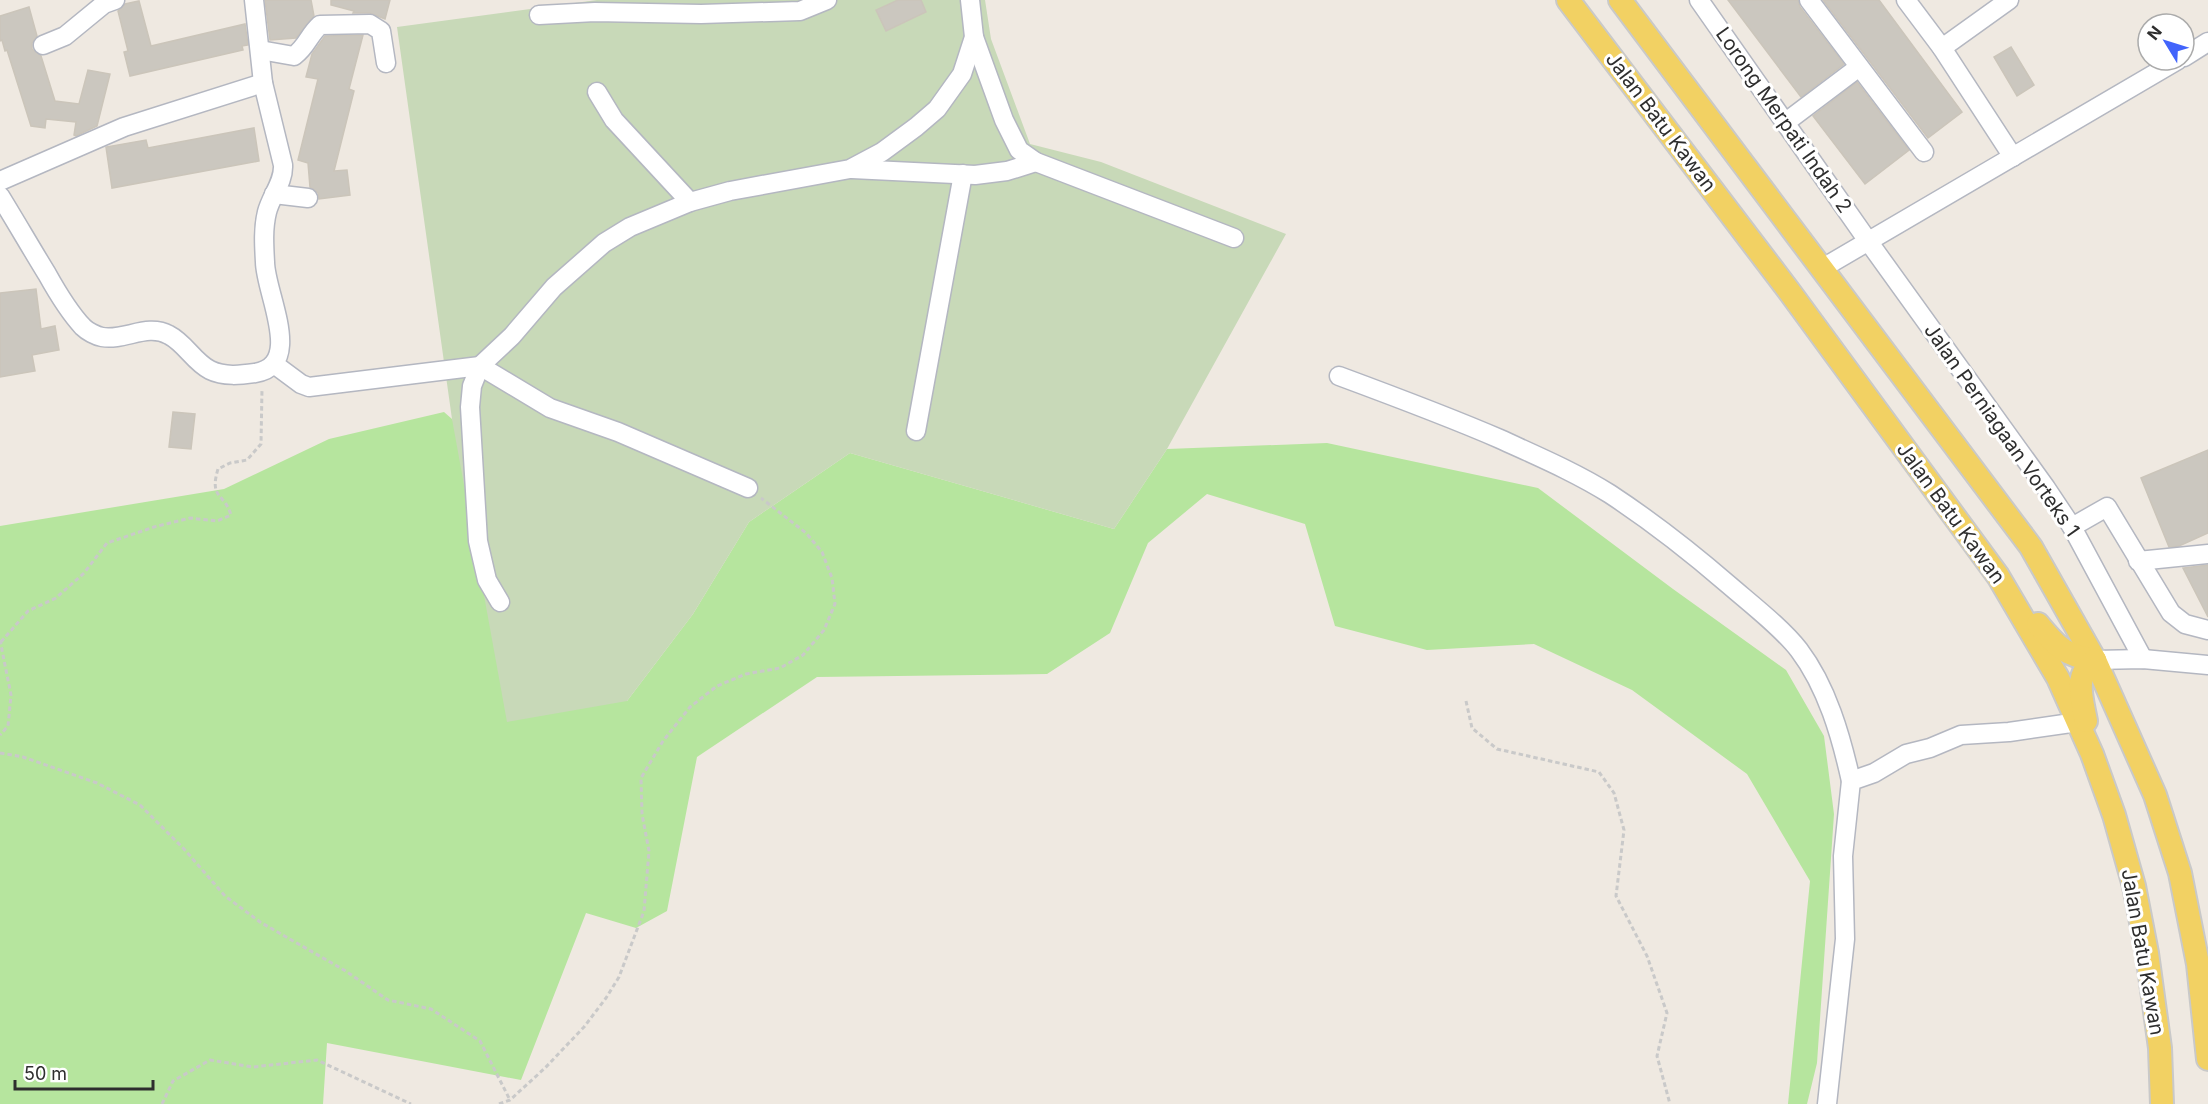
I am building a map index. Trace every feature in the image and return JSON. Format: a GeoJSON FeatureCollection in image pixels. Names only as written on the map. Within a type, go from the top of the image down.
{"type":"FeatureCollection","features":[{"type":"Feature","properties":{"kind":"main road","name":"Jalan Batu Kawan"},"geometry":{"type":"LineString","coordinates":[[1568,0],[1789,291],[1998,576],[2058,678],[2092,754],[2114,815],[2134,886],[2147,953],[2160,1048],[2162,1104]]}},
{"type":"Feature","properties":{"kind":"main road","name":"Jalan Batu Kawan"},"geometry":{"type":"LineString","coordinates":[[1620,0],[2031,547],[2095,660],[2156,795],[2180,873],[2198,964],[2208,1059]]}},
{"type":"Feature","properties":{"kind":"main road"},"geometry":{"type":"LineString","coordinates":[[1998,576],[2055,645],[2079,658],[2095,660]]}},
{"type":"Feature","properties":{"kind":"main road"},"geometry":{"type":"LineString","coordinates":[[2092,754],[2081,691],[2082,675],[2086,666],[2095,660]]}},
{"type":"Feature","properties":{"kind":"street"},"geometry":{"type":"LineString","coordinates":[[43,45],[65,36],[104,4],[115,0]]}},
{"type":"Feature","properties":{"kind":"street"},"geometry":{"type":"LineString","coordinates":[[0,196],[63,300],[84,328],[100,337],[115,338],[155,331],[169,335],[208,369],[217,373],[240,376],[268,368],[279,357],[282,343],[265,266],[264,232],[267,212],[282,176],[283,165],[263,83],[254,0]]}},
{"type":"Feature","properties":{"kind":"street"},"geometry":{"type":"LineString","coordinates":[[539,15],[595,12],[701,14],[800,11],[827,0]]}},
{"type":"Feature","properties":{"kind":"street"},"geometry":{"type":"LineString","coordinates":[[970,0],[974,37],[1009,130],[1019,150],[1036,162],[1234,238]]}},
{"type":"Feature","properties":{"kind":"street","name":"Lorong Merpati Indah 2"},"geometry":{"type":"LineString","coordinates":[[1699,0],[1868,241]]}},
{"type":"Feature","properties":{"kind":"street"},"geometry":{"type":"LineString","coordinates":[[1809,0],[1924,152]]}},
{"type":"Feature","properties":{"kind":"street"},"geometry":{"type":"LineString","coordinates":[[1906,0],[1942,48],[2013,157]]}},
{"type":"Feature","properties":{"kind":"street"},"geometry":{"type":"LineString","coordinates":[[1942,48],[2010,0]]}},
{"type":"Feature","properties":{"kind":"street"},"geometry":{"type":"LineString","coordinates":[[260,51],[294,56],[305,47],[312,32],[320,25],[370,24],[381,31],[386,63]]}},
{"type":"Feature","properties":{"kind":"street"},"geometry":{"type":"LineString","coordinates":[[850,169],[882,152],[938,109],[962,75],[974,37]]}},
{"type":"Feature","properties":{"kind":"street"},"geometry":{"type":"LineString","coordinates":[[1786,122],[1859,67]]}},
{"type":"Feature","properties":{"kind":"street"},"geometry":{"type":"LineString","coordinates":[[1821,269],[2158,72]]}},
{"type":"Feature","properties":{"kind":"street"},"geometry":{"type":"LineString","coordinates":[[0,182],[124,127],[263,83]]}},
{"type":"Feature","properties":{"kind":"street"},"geometry":{"type":"LineString","coordinates":[[597,92],[614,120],[690,202]]}},
{"type":"Feature","properties":{"kind":"street"},"geometry":{"type":"LineString","coordinates":[[500,602],[487,580],[478,541],[470,407],[472,386],[480,366],[512,336],[554,287],[604,243],[630,227],[690,202],[730,191],[850,169],[963,174],[1007,171],[1036,162]]}},
{"type":"Feature","properties":{"kind":"street"},"geometry":{"type":"LineString","coordinates":[[916,431],[963,174]]}},
{"type":"Feature","properties":{"kind":"street"},"geometry":{"type":"LineString","coordinates":[[274,194],[308,198]]}},
{"type":"Feature","properties":{"kind":"street","name":"Jalan Perniagaan Vorteks 1"},"geometry":{"type":"LineString","coordinates":[[1868,241],[2072,527],[2143,659]]}},
{"type":"Feature","properties":{"kind":"street"},"geometry":{"type":"LineString","coordinates":[[268,368],[309,387],[480,366],[550,408],[618,432],[748,488]]}},
{"type":"Feature","properties":{"kind":"street"},"geometry":{"type":"LineString","coordinates":[[1339,376],[1434,411],[1548,460],[1610,494],[1700,560],[1761,612],[1799,650],[1816,678],[1831,713],[1844,749],[1851,781],[1843,856],[1845,939],[1827,1104]]}},
{"type":"Feature","properties":{"kind":"street"},"geometry":{"type":"LineString","coordinates":[[2072,527],[2108,507],[2138,561],[2171,613],[2185,624],[2208,630]]}},
{"type":"Feature","properties":{"kind":"street"},"geometry":{"type":"LineString","coordinates":[[2138,561],[2208,554]]}},
{"type":"Feature","properties":{"kind":"street"},"geometry":{"type":"LineString","coordinates":[[2095,660],[2143,659],[2208,665]]}},
{"type":"Feature","properties":{"kind":"street"},"geometry":{"type":"LineString","coordinates":[[1851,781],[1874,773],[1906,754],[1930,748],[1961,735],[2008,732],[2078,722]]}},
{"type":"Feature","properties":{"kind":"path"},"geometry":{"type":"LineString","coordinates":[[0,735],[8,726],[11,695],[1,641],[28,611],[56,598],[84,573],[107,543],[190,518],[217,521],[231,516],[228,504],[218,497],[214,484],[218,469],[230,463],[248,460],[261,444],[268,368]]}},
{"type":"Feature","properties":{"kind":"path"},"geometry":{"type":"LineString","coordinates":[[499,1104],[510,1100],[584,1027],[619,977],[644,911],[649,851],[642,814],[641,778],[663,741],[690,707],[717,686],[746,674],[780,668],[803,655],[824,630],[835,604],[832,578],[822,552],[806,533],[748,488]]}},
{"type":"Feature","properties":{"kind":"path"},"geometry":{"type":"LineString","coordinates":[[1466,701],[1472,728],[1497,749],[1599,772],[1614,793],[1624,830],[1616,896],[1647,956],[1667,1012],[1657,1056],[1670,1104]]}},
{"type":"Feature","properties":{"kind":"path"},"geometry":{"type":"LineString","coordinates":[[0,753],[23,757],[97,783],[140,806],[184,849],[225,896],[260,922],[344,970],[388,1000],[430,1009],[480,1041],[510,1100]]}},
{"type":"Feature","properties":{"kind":"path"},"geometry":{"type":"LineString","coordinates":[[162,1104],[173,1081],[210,1060],[253,1067],[317,1060],[411,1104]]}},
{"type":"Feature","properties":{"kind":"green space"},"geometry":{"type":"Polygon","coordinates":[[[597,0],[985,0],[991,39],[1030,144],[1101,162],[1286,234],[1167,449],[1114,529],[850,453],[749,522],[693,614],[627,701],[507,722],[452,419],[397,27],[597,0]]]}},
{"type":"Feature","properties":{"kind":"green space"},"geometry":{"type":"Polygon","coordinates":[[[444,412],[452,419],[627,701],[693,614],[749,522],[850,453],[1114,529],[1167,449],[1327,443],[1538,488],[1786,670],[1824,736],[1834,814],[1817,1063],[1807,1104],[1788,1104],[1810,881],[1747,774],[1632,690],[1534,644],[1427,650],[1335,626],[1305,524],[1207,494],[1148,543],[1110,633],[1047,674],[817,677],[697,757],[667,911],[636,928],[586,913],[521,1080],[327,1043],[323,1104],[0,1104],[0,526],[224,489],[329,439],[444,412]]]}},
{"type":"Feature","properties":{"kind":"building"},"geometry":{"type":"Polygon","coordinates":[[[265,0],[311,0],[314,16],[296,38],[270,40],[265,0]]]}},
{"type":"Feature","properties":{"kind":"building"},"geometry":{"type":"Polygon","coordinates":[[[331,0],[390,0],[385,19],[370,13],[353,13],[354,11],[331,5],[331,0]]]}},
{"type":"Feature","properties":{"kind":"building"},"geometry":{"type":"Polygon","coordinates":[[[898,0],[921,0],[926,12],[886,31],[876,10],[898,0]]]}},
{"type":"Feature","properties":{"kind":"building"},"geometry":{"type":"Polygon","coordinates":[[[1728,0],[1798,0],[1800,7],[1844,64],[1801,97],[1728,0]]]}},
{"type":"Feature","properties":{"kind":"building"},"geometry":{"type":"Polygon","coordinates":[[[1823,0],[1879,0],[1962,112],[1928,138],[1823,0]]]}},
{"type":"Feature","properties":{"kind":"building"},"geometry":{"type":"Polygon","coordinates":[[[139,1],[151,46],[245,24],[248,45],[242,46],[243,50],[130,76],[124,52],[128,51],[118,11],[125,4],[139,1]]]}},
{"type":"Feature","properties":{"kind":"building"},"geometry":{"type":"Polygon","coordinates":[[[29,7],[37,36],[32,43],[32,49],[41,56],[55,101],[79,104],[88,70],[110,74],[97,126],[76,136],[74,135],[76,122],[46,119],[45,128],[31,126],[7,50],[5,51],[2,40],[0,41],[0,16],[29,7]]]}},
{"type":"Feature","properties":{"kind":"building"},"geometry":{"type":"Polygon","coordinates":[[[363,35],[349,89],[354,91],[334,171],[347,170],[350,195],[319,199],[318,193],[310,187],[308,163],[298,160],[318,79],[306,77],[312,54],[325,36],[363,35]]]}},
{"type":"Feature","properties":{"kind":"building"},"geometry":{"type":"Polygon","coordinates":[[[2011,47],[2034,85],[2017,96],[1994,57],[2011,47]]]}},
{"type":"Feature","properties":{"kind":"building"},"geometry":{"type":"Polygon","coordinates":[[[1857,82],[1909,150],[1865,184],[1813,116],[1857,82]]]}},
{"type":"Feature","properties":{"kind":"building"},"geometry":{"type":"Polygon","coordinates":[[[254,128],[259,161],[112,188],[106,147],[146,140],[148,148],[254,128]]]}},
{"type":"Feature","properties":{"kind":"building"},"geometry":{"type":"Polygon","coordinates":[[[36,289],[41,329],[55,326],[59,350],[32,355],[35,371],[0,377],[0,293],[36,289]]]}},
{"type":"Feature","properties":{"kind":"building"},"geometry":{"type":"Polygon","coordinates":[[[173,412],[195,414],[191,449],[169,447],[173,412]]]}},
{"type":"Feature","properties":{"kind":"building"},"geometry":{"type":"Polygon","coordinates":[[[2208,450],[2208,533],[2179,546],[2169,547],[2141,478],[2208,450]]]}},
{"type":"Feature","properties":{"kind":"building"},"geometry":{"type":"Polygon","coordinates":[[[2208,565],[2208,617],[2183,568],[2208,565]]]}}]}
